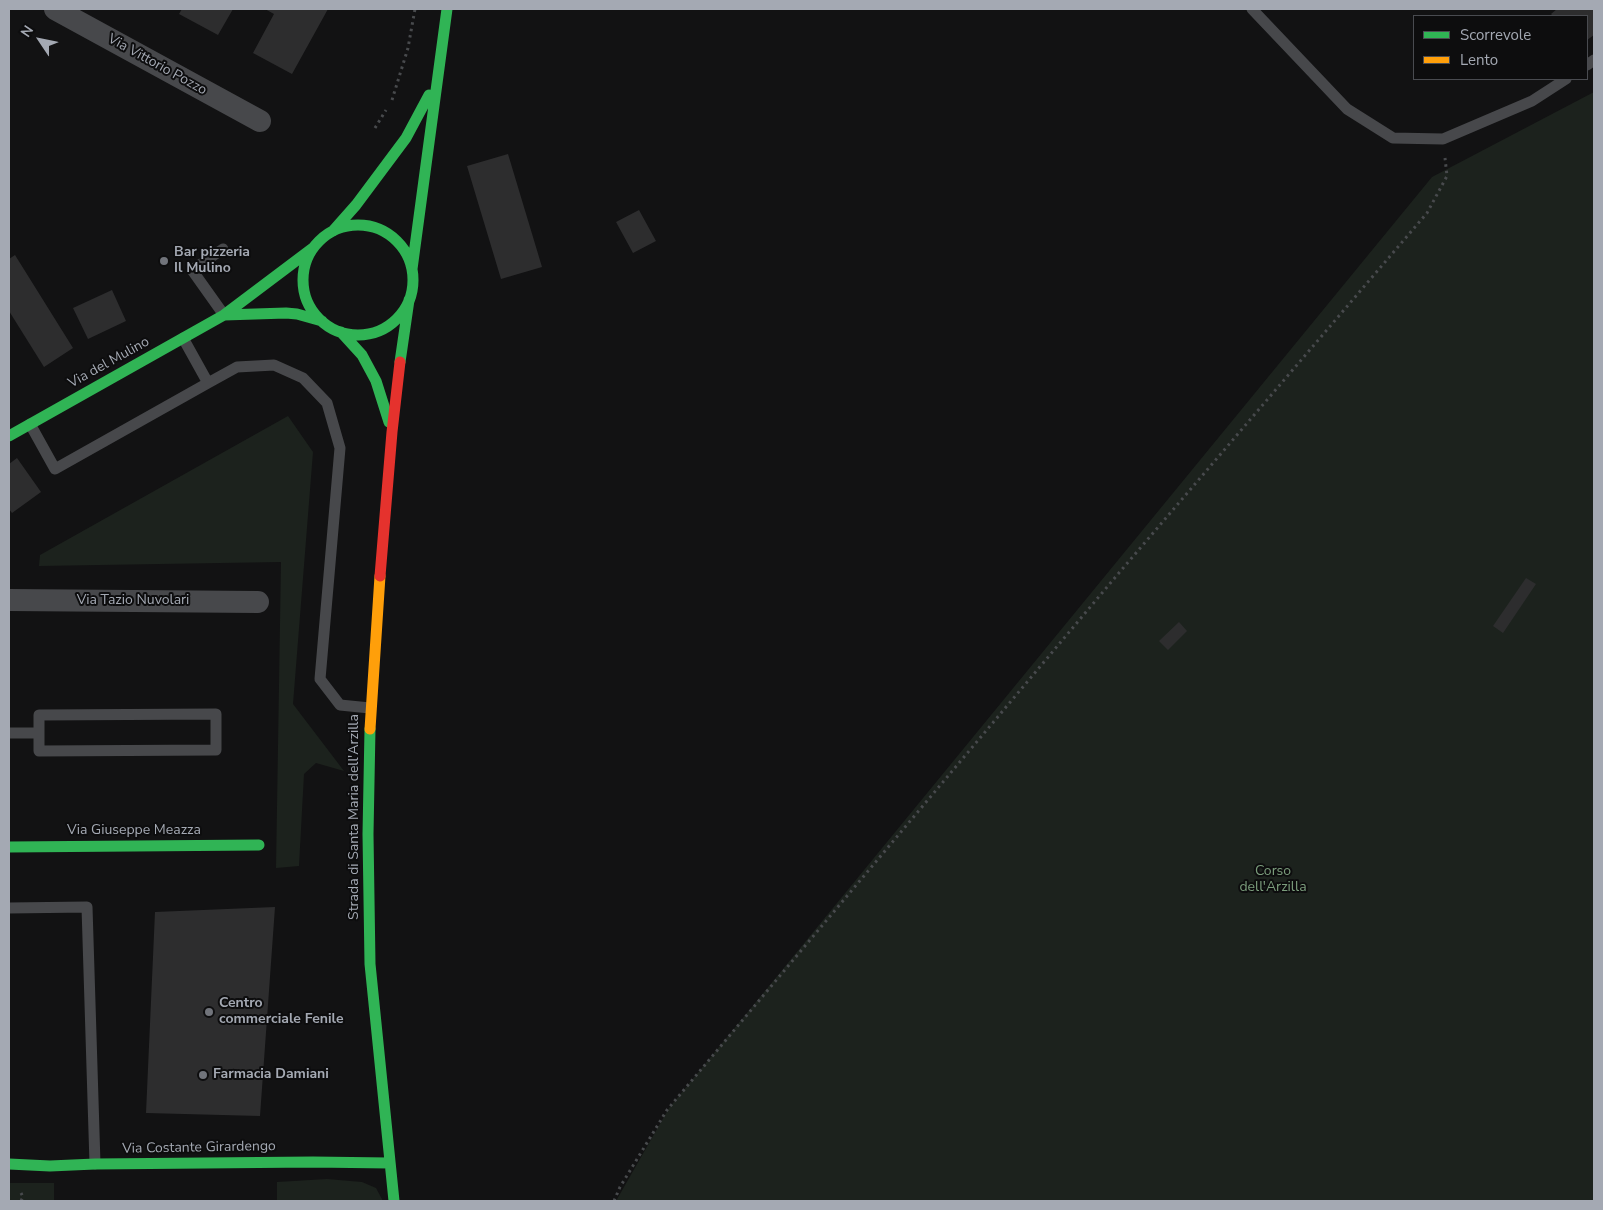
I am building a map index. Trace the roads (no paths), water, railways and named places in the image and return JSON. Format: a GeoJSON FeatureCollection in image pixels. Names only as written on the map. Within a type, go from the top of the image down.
{"type":"FeatureCollection","features":[{"type":"Feature","properties":{"kind":"main road","name":"Strada di Santa Maria dell'Arzilla"},"geometry":{"type":"LineString","coordinates":[[394,1201],[370,964],[368,834],[370,708],[392,432],[403,336],[413,285],[412,269],[447,9]]}},
{"type":"Feature","properties":{"kind":"main road","name":"Strada di Santa Maria dell'Arzilla"},"geometry":{"type":"LineString","coordinates":[[333,231],[356,205],[406,138],[436,83]]}},
{"type":"Feature","properties":{"kind":"main road","name":"Strada di Santa Maria dell'Arzilla"},"geometry":{"type":"LineString","coordinates":[[392,432],[376,381],[362,355],[341,332],[322,321],[312,309],[306,295],[304,279],[306,263],[313,248],[322,238],[333,231],[349,225],[366,225],[382,230],[396,240],[407,253],[412,269]]}},
{"type":"Feature","properties":{"kind":"main road","name":"Via del Mulino"},"geometry":{"type":"LineString","coordinates":[[9,436],[224,315],[313,248]]}},
{"type":"Feature","properties":{"kind":"main road","name":"Strada di Santa Maria dell'Arzilla"},"geometry":{"type":"LineString","coordinates":[[341,332],[358,335],[374,332],[395,320],[410,300]]}},
{"type":"Feature","properties":{"kind":"main road","name":"Via del Mulino"},"geometry":{"type":"LineString","coordinates":[[224,315],[286,313],[322,321]]}},
{"type":"Feature","properties":{"kind":"main road","name":"Via Giuseppe Meazza"},"geometry":{"type":"LineString","coordinates":[[9,846],[259,845]]}},
{"type":"Feature","properties":{"kind":"main road","name":"Via Costante Girardengo"},"geometry":{"type":"LineString","coordinates":[[9,1164],[50,1166],[313,1162],[389,1163]]}},
{"type":"Feature","properties":{"kind":"street","name":"Via Vittorio Pozzo"},"geometry":{"type":"LineString","coordinates":[[55,9],[260,121]]}},
{"type":"Feature","properties":{"kind":"street","name":"Via Tazio Nuvolari"},"geometry":{"type":"LineString","coordinates":[[9,600],[258,602]]}},
{"type":"Feature","properties":{"kind":"lane"},"geometry":{"type":"LineString","coordinates":[[1252,9],[1347,109],[1393,138],[1443,139],[1532,101],[1564,80]]}},
{"type":"Feature","properties":{"kind":"lane"},"geometry":{"type":"LineString","coordinates":[[223,249],[192,270],[224,315]]}},
{"type":"Feature","properties":{"kind":"lane"},"geometry":{"type":"LineString","coordinates":[[183,338],[208,383]]}},
{"type":"Feature","properties":{"kind":"lane"},"geometry":{"type":"LineString","coordinates":[[30,424],[55,469],[237,367],[274,364],[303,378],[327,403],[340,448],[320,679],[340,705],[370,708]]}},
{"type":"Feature","properties":{"kind":"lane"},"geometry":{"type":"LineString","coordinates":[[216,714],[216,750],[39,751],[39,733],[39,715],[216,714]]}},
{"type":"Feature","properties":{"kind":"lane"},"geometry":{"type":"LineString","coordinates":[[9,732],[39,733]]}},
{"type":"Feature","properties":{"kind":"lane"},"geometry":{"type":"LineString","coordinates":[[9,908],[87,907],[95,1164]]}},
{"type":"Feature","properties":{"kind":"place","name":"Bar pizzeria Il Mulino"},"geometry":{"type":"Point","coordinates":[164,261]}},
{"type":"Feature","properties":{"kind":"place","name":"Centro commerciale Fenile"},"geometry":{"type":"Point","coordinates":[209,1012]}},
{"type":"Feature","properties":{"kind":"place","name":"Farmacia Damiani"},"geometry":{"type":"Point","coordinates":[203,1075]}},
{"type":"Feature","properties":{"kind":"park label","name":"Corso dell'Arzilla"},"geometry":{"type":"Point","coordinates":[1273,880]}}]}
